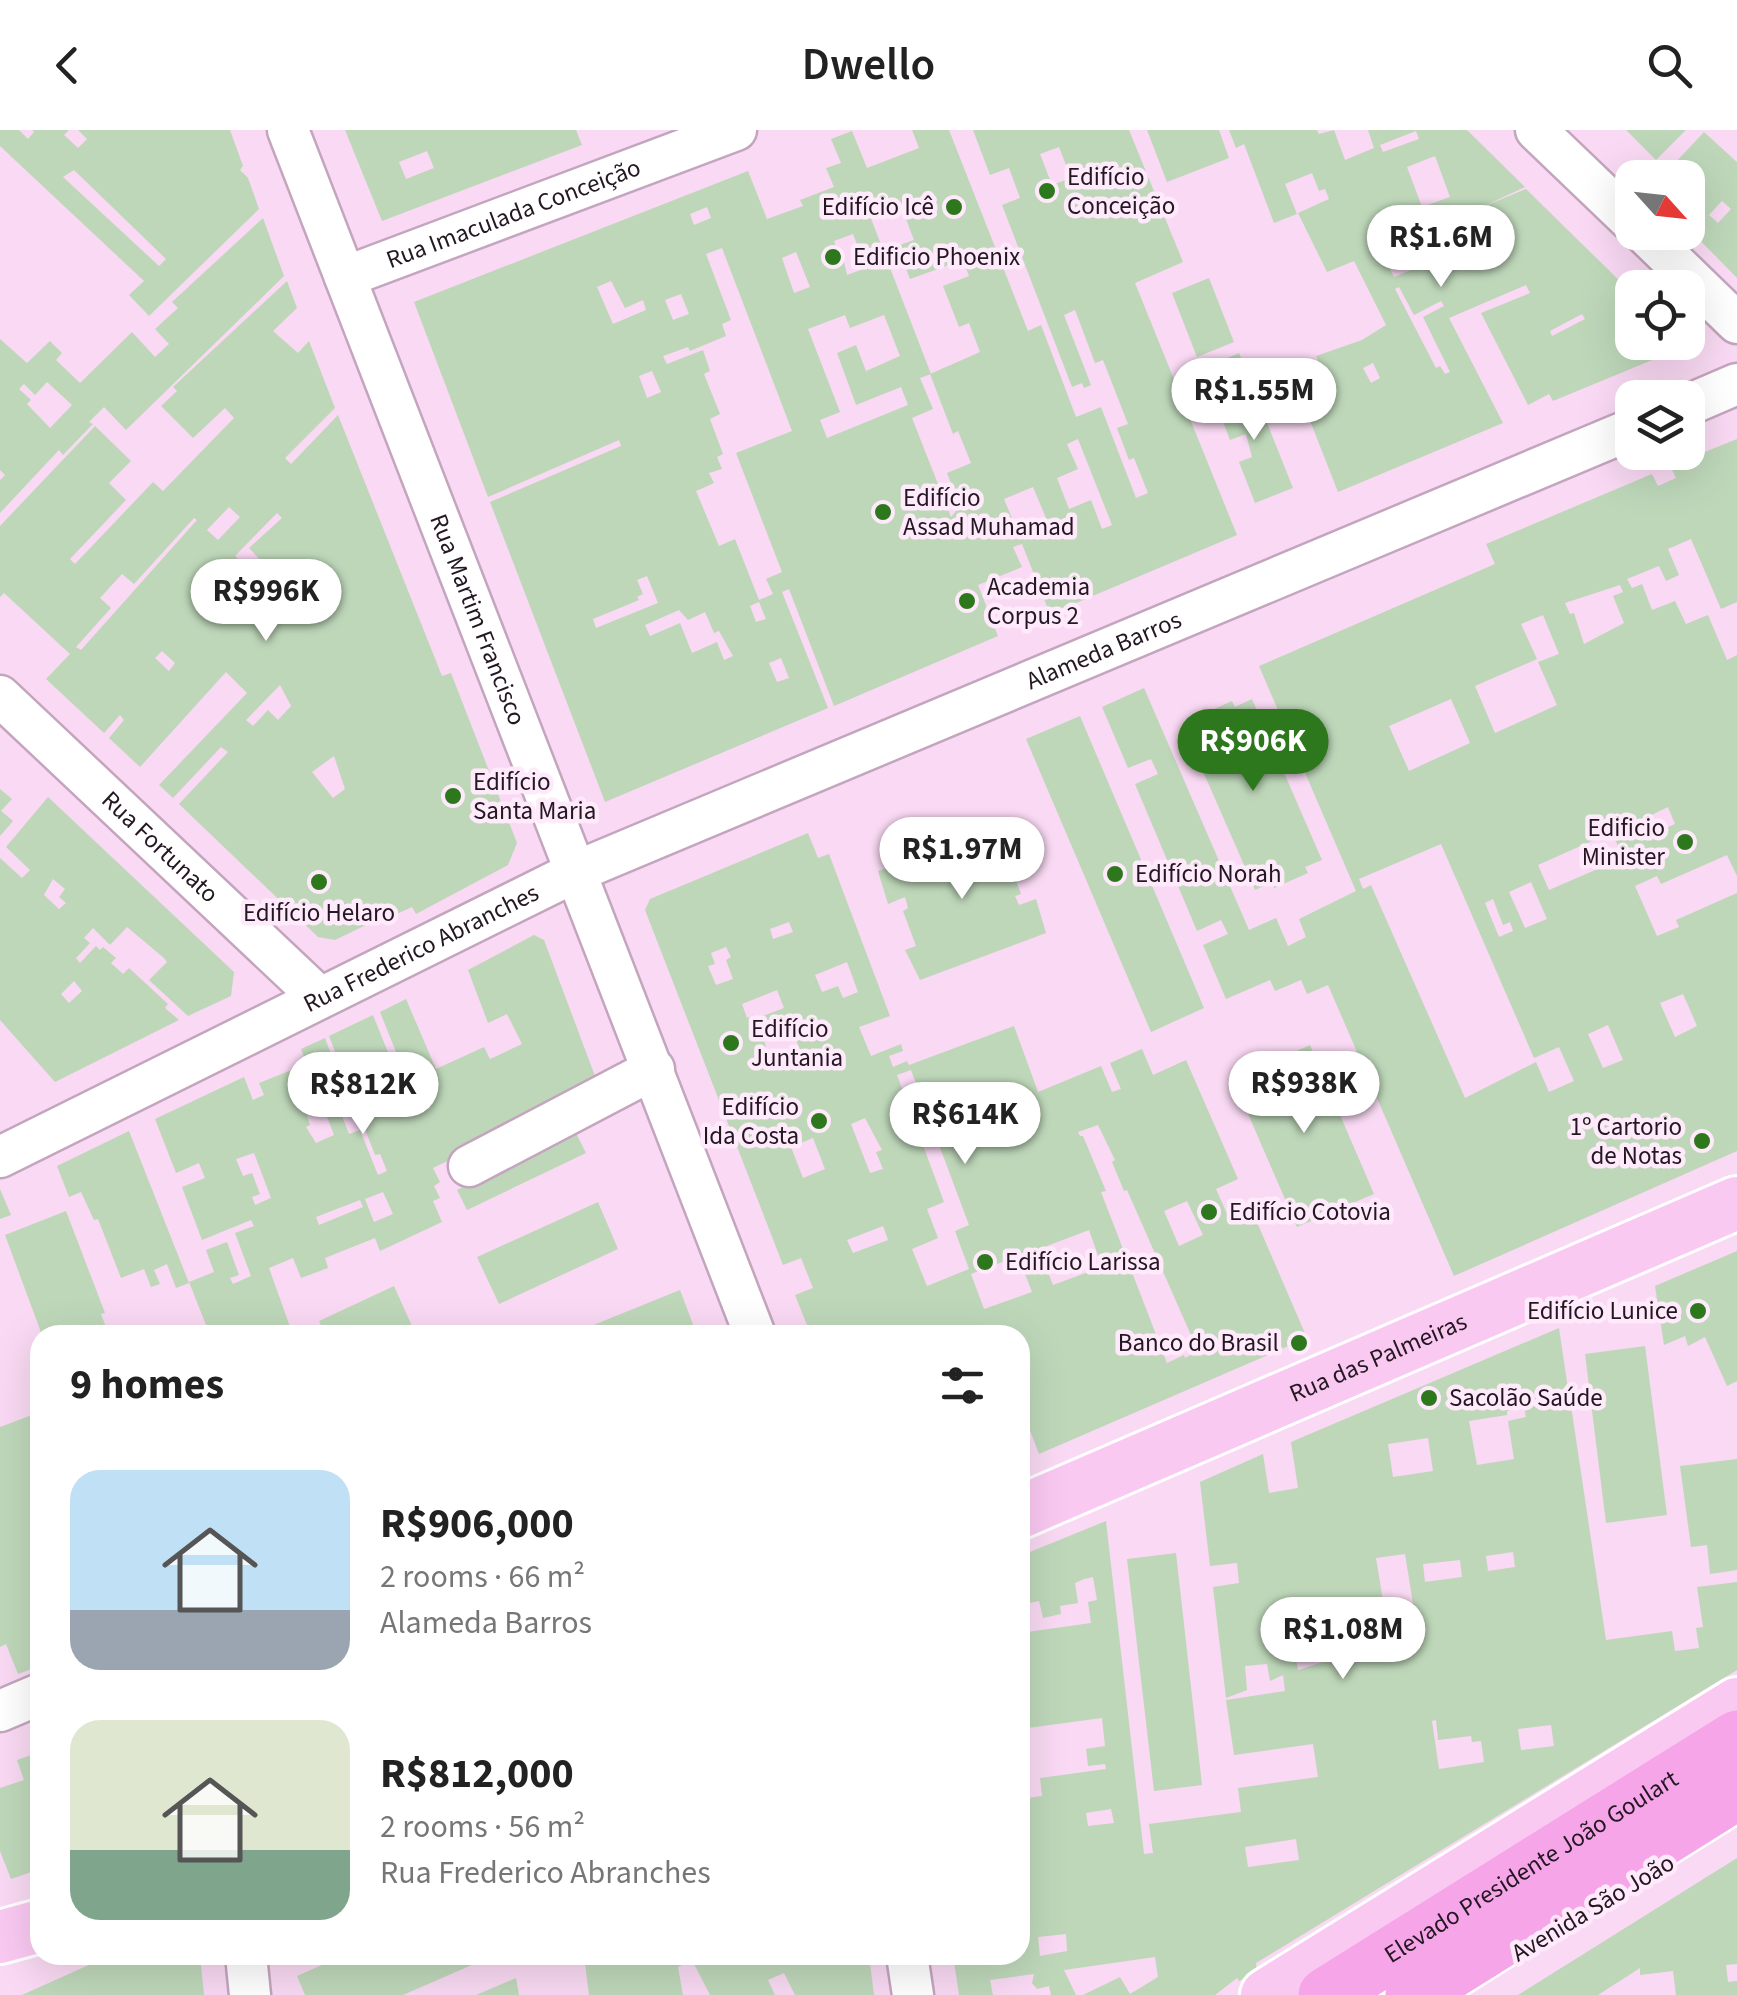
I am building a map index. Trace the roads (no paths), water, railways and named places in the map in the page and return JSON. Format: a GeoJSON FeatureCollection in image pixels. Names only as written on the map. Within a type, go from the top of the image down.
{"type":"FeatureCollection","features":[{"type":"Feature","properties":{"kind":"highway","name":"Elevado Presidente João Goulart"},"geometry":{"type":"LineString","coordinates":[[1326,1995],[1737,1738]]}},
{"type":"Feature","properties":{"kind":"highway","name":"Elevado Presidente João Goulart"},"geometry":{"type":"LineString","coordinates":[[1413,1995],[1737,1792]]}},
{"type":"Feature","properties":{"kind":"main road","name":"Rua das Palmeiras"},"geometry":{"type":"LineString","coordinates":[[1030,1508],[1737,1203]]}},
{"type":"Feature","properties":{"kind":"main road"},"geometry":{"type":"LineString","coordinates":[[1267,1995],[1737,1704]]}},
{"type":"Feature","properties":{"kind":"main road","name":"Avenida São João"},"geometry":{"type":"LineString","coordinates":[[1448,1995],[1737,1820]]}},
{"type":"Feature","properties":{"kind":"main road"},"geometry":{"type":"LineString","coordinates":[[0,1937],[30,1929]]}},
{"type":"Feature","properties":{"kind":"street","name":"Rua Martim Francisco"},"geometry":{"type":"LineString","coordinates":[[288,130],[751,1325]]}},
{"type":"Feature","properties":{"kind":"street","name":"Rua Imaculada Conceição"},"geometry":{"type":"LineString","coordinates":[[346,277],[736,130]]}},
{"type":"Feature","properties":{"kind":"street"},"geometry":{"type":"LineString","coordinates":[[1536,130],[1615,206]]}},
{"type":"Feature","properties":{"kind":"street"},"geometry":{"type":"LineString","coordinates":[[1662,250],[1737,323]]}},
{"type":"Feature","properties":{"kind":"street"},"geometry":{"type":"LineString","coordinates":[[1705,398],[1737,384]]}},
{"type":"Feature","properties":{"kind":"street","name":"Alameda Barros"},"geometry":{"type":"LineString","coordinates":[[575,872],[1615,435]]}},
{"type":"Feature","properties":{"kind":"street","name":"Rua Fortunato"},"geometry":{"type":"LineString","coordinates":[[0,696],[319,997]]}},
{"type":"Feature","properties":{"kind":"street","name":"Rua Frederico Abranches"},"geometry":{"type":"LineString","coordinates":[[0,1157],[575,872]]}},
{"type":"Feature","properties":{"kind":"street"},"geometry":{"type":"LineString","coordinates":[[469,1166],[654,1069]]}},
{"type":"Feature","properties":{"kind":"street"},"geometry":{"type":"LineString","coordinates":[[0,1711],[30,1698]]}},
{"type":"Feature","properties":{"kind":"street"},"geometry":{"type":"LineString","coordinates":[[247,1965],[250,1995]]}},
{"type":"Feature","properties":{"kind":"street"},"geometry":{"type":"LineString","coordinates":[[908,1965],[913,1995]]}},
{"type":"Feature","properties":{"kind":"place","name":"Edifício Conceição"},"geometry":{"type":"Point","coordinates":[1047,191]}},
{"type":"Feature","properties":{"kind":"place","name":"Edifício Icê"},"geometry":{"type":"Point","coordinates":[954,207]}},
{"type":"Feature","properties":{"kind":"place","name":"Edificio Phoenix"},"geometry":{"type":"Point","coordinates":[833,257]}},
{"type":"Feature","properties":{"kind":"place","name":"Edifício Assad Muhamad"},"geometry":{"type":"Point","coordinates":[883,512]}},
{"type":"Feature","properties":{"kind":"place","name":"Academia Corpus 2"},"geometry":{"type":"Point","coordinates":[967,601]}},
{"type":"Feature","properties":{"kind":"place","name":"Edifício Santa Maria"},"geometry":{"type":"Point","coordinates":[453,796]}},
{"type":"Feature","properties":{"kind":"place","name":"Edificio Minister"},"geometry":{"type":"Point","coordinates":[1685,842]}},
{"type":"Feature","properties":{"kind":"place","name":"Edifício Norah"},"geometry":{"type":"Point","coordinates":[1115,874]}},
{"type":"Feature","properties":{"kind":"place","name":"Edifício Helaro"},"geometry":{"type":"Point","coordinates":[319,882]}},
{"type":"Feature","properties":{"kind":"place","name":"Edifício Juntania"},"geometry":{"type":"Point","coordinates":[731,1043]}},
{"type":"Feature","properties":{"kind":"place","name":"Edifício Ida Costa"},"geometry":{"type":"Point","coordinates":[819,1121]}},
{"type":"Feature","properties":{"kind":"place","name":"1º Cartorio de Notas"},"geometry":{"type":"Point","coordinates":[1702,1141]}},
{"type":"Feature","properties":{"kind":"place","name":"Edifício Cotovia"},"geometry":{"type":"Point","coordinates":[1209,1212]}},
{"type":"Feature","properties":{"kind":"place","name":"Edifício Larissa"},"geometry":{"type":"Point","coordinates":[985,1262]}},
{"type":"Feature","properties":{"kind":"place","name":"Edifício Lunice"},"geometry":{"type":"Point","coordinates":[1698,1311]}},
{"type":"Feature","properties":{"kind":"place","name":"Banco do Brasil"},"geometry":{"type":"Point","coordinates":[1299,1343]}},
{"type":"Feature","properties":{"kind":"place","name":"Sacolão Saúde"},"geometry":{"type":"Point","coordinates":[1429,1398]}}]}
